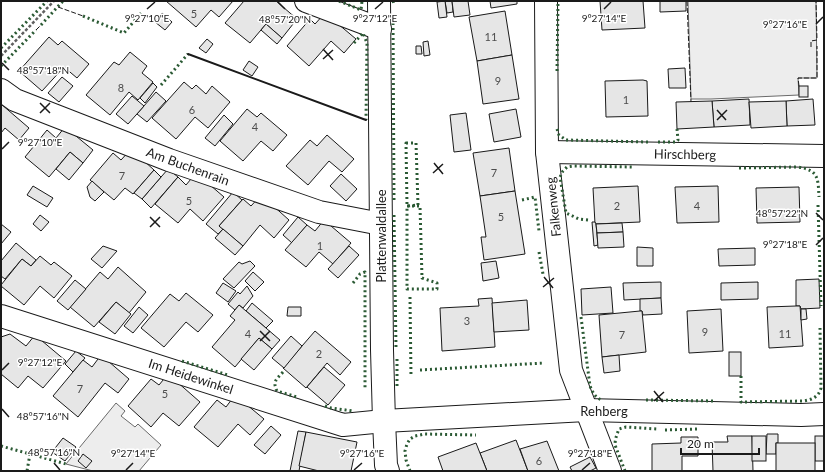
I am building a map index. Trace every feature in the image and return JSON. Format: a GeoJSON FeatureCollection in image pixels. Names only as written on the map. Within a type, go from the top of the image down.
{"type":"FeatureCollection","features":[{"type":"Feature","properties":{"kind":"street"},"geometry":{"type":"LineString","coordinates":[[306,1],[380,29]]}},
{"type":"Feature","properties":{"kind":"street","name":"Plattenwaldallee"},"geometry":{"type":"LineString","coordinates":[[379,1],[384,421],[386,465],[388,471]]}},
{"type":"Feature","properties":{"kind":"street","name":"Falkenweg"},"geometry":{"type":"LineString","coordinates":[[546,1],[547,152],[571,370],[610,471]]}},
{"type":"Feature","properties":{"kind":"street","name":"Am Buchenrain"},"geometry":{"type":"LineString","coordinates":[[1,90],[15,100],[176,162],[319,212],[381,224]]}},
{"type":"Feature","properties":{"kind":"street","name":"Hirschberg"},"geometry":{"type":"LineString","coordinates":[[547,152],[824,156]]}},
{"type":"Feature","properties":{"kind":"street","name":"Im Heidewinkel"},"geometry":{"type":"LineString","coordinates":[[1,316],[343,424],[384,421]]}},
{"type":"Feature","properties":{"kind":"street","name":"Rehberg"},"geometry":{"type":"LineString","coordinates":[[384,421],[586,410],[801,415],[824,414]]}},
{"type":"Feature","properties":{"kind":"path"},"geometry":{"type":"LineString","coordinates":[[1,56],[54,1]]}},
{"type":"Feature","properties":{"kind":"shaded area"},"geometry":{"type":"Polygon","coordinates":[[[688,1],[816,1],[817,78],[798,78],[799,95],[691,99],[688,1]]]}},
{"type":"Feature","properties":{"kind":"shaded area"},"geometry":{"type":"Polygon","coordinates":[[[116,403],[125,411],[121,416],[135,427],[138,424],[161,445],[139,471],[93,471],[66,464],[116,403]]]}},
{"type":"Feature","properties":{"kind":"building"},"geometry":{"type":"Polygon","coordinates":[[[166,1],[233,1],[219,17],[211,10],[196,27],[166,1]]]}},
{"type":"Feature","properties":{"kind":"building"},"geometry":{"type":"Polygon","coordinates":[[[244,1],[276,1],[297,19],[282,38],[266,24],[250,43],[225,23],[244,1]]]}},
{"type":"Feature","properties":{"kind":"building"},"geometry":{"type":"Polygon","coordinates":[[[445,1],[452,1],[453,12],[447,13],[445,1]]]}},
{"type":"Feature","properties":{"kind":"building"},"geometry":{"type":"Polygon","coordinates":[[[445,1],[447,17],[439,18],[437,2],[445,1]]]}},
{"type":"Feature","properties":{"kind":"building"},"geometry":{"type":"Polygon","coordinates":[[[452,1],[468,1],[470,15],[454,17],[452,1]]]}},
{"type":"Feature","properties":{"kind":"building"},"geometry":{"type":"Polygon","coordinates":[[[490,1],[517,1],[517,4],[491,8],[490,1]]]}},
{"type":"Feature","properties":{"kind":"building"},"geometry":{"type":"Polygon","coordinates":[[[600,1],[643,1],[645,28],[602,30],[600,1]]]}},
{"type":"Feature","properties":{"kind":"building"},"geometry":{"type":"Polygon","coordinates":[[[660,1],[686,1],[686,11],[660,12],[660,1]]]}},
{"type":"Feature","properties":{"kind":"building"},"geometry":{"type":"Polygon","coordinates":[[[505,11],[512,55],[477,61],[469,17],[505,11]]]}},
{"type":"Feature","properties":{"kind":"building"},"geometry":{"type":"Polygon","coordinates":[[[162,13],[172,22],[165,30],[155,22],[162,13]]]}},
{"type":"Feature","properties":{"kind":"building"},"geometry":{"type":"Polygon","coordinates":[[[325,13],[356,39],[344,53],[331,41],[309,66],[287,46],[310,19],[315,24],[325,13]]]}},
{"type":"Feature","properties":{"kind":"building"},"geometry":{"type":"Polygon","coordinates":[[[266,24],[282,38],[277,44],[261,30],[266,24]]]}},
{"type":"Feature","properties":{"kind":"building"},"geometry":{"type":"Polygon","coordinates":[[[49,37],[58,45],[62,41],[89,64],[77,78],[64,67],[42,91],[19,71],[49,37]]]}},
{"type":"Feature","properties":{"kind":"building"},"geometry":{"type":"Polygon","coordinates":[[[207,39],[213,44],[206,53],[199,48],[207,39]]]}},
{"type":"Feature","properties":{"kind":"building"},"geometry":{"type":"Polygon","coordinates":[[[428,41],[430,55],[424,56],[423,42],[428,41]]]}},
{"type":"Feature","properties":{"kind":"building"},"geometry":{"type":"Polygon","coordinates":[[[416,46],[421,46],[422,54],[416,54],[416,46]]]}},
{"type":"Feature","properties":{"kind":"building"},"geometry":{"type":"Polygon","coordinates":[[[130,52],[147,66],[142,73],[153,82],[138,100],[129,92],[110,115],[86,95],[114,62],[119,65],[130,52]]]}},
{"type":"Feature","properties":{"kind":"building"},"geometry":{"type":"Polygon","coordinates":[[[512,55],[519,99],[483,104],[477,61],[512,55]]]}},
{"type":"Feature","properties":{"kind":"building"},"geometry":{"type":"Polygon","coordinates":[[[249,61],[258,67],[252,76],[243,70],[249,61]]]}},
{"type":"Feature","properties":{"kind":"building"},"geometry":{"type":"Polygon","coordinates":[[[685,68],[686,88],[669,88],[668,69],[685,68]]]}},
{"type":"Feature","properties":{"kind":"building"},"geometry":{"type":"Polygon","coordinates":[[[62,77],[73,86],[59,102],[48,93],[62,77]]]}},
{"type":"Feature","properties":{"kind":"building"},"geometry":{"type":"Polygon","coordinates":[[[605,81],[647,81],[648,116],[606,117],[605,81]]]}},
{"type":"Feature","properties":{"kind":"building"},"geometry":{"type":"Polygon","coordinates":[[[184,82],[192,89],[196,85],[206,94],[212,86],[230,102],[208,128],[195,117],[176,139],[152,118],[184,82]]]}},
{"type":"Feature","properties":{"kind":"building"},"geometry":{"type":"Polygon","coordinates":[[[153,83],[157,87],[145,103],[140,98],[153,83]]]}},
{"type":"Feature","properties":{"kind":"building"},"geometry":{"type":"Polygon","coordinates":[[[799,86],[808,86],[808,97],[799,97],[799,86]]]}},
{"type":"Feature","properties":{"kind":"building"},"geometry":{"type":"Polygon","coordinates":[[[156,92],[166,101],[147,122],[137,114],[156,92]]]}},
{"type":"Feature","properties":{"kind":"building"},"geometry":{"type":"Polygon","coordinates":[[[132,96],[144,106],[128,124],[116,114],[132,96]]]}},
{"type":"Feature","properties":{"kind":"building"},"geometry":{"type":"Polygon","coordinates":[[[749,99],[750,125],[714,127],[712,101],[749,99]]]}},
{"type":"Feature","properties":{"kind":"building"},"geometry":{"type":"Polygon","coordinates":[[[813,99],[815,125],[787,126],[786,101],[813,99]]]}},
{"type":"Feature","properties":{"kind":"building"},"geometry":{"type":"Polygon","coordinates":[[[712,101],[714,127],[677,129],[676,102],[712,101]]]}},
{"type":"Feature","properties":{"kind":"building"},"geometry":{"type":"Polygon","coordinates":[[[786,101],[787,126],[751,128],[749,102],[786,101]]]}},
{"type":"Feature","properties":{"kind":"building"},"geometry":{"type":"Polygon","coordinates":[[[1,104],[29,128],[19,140],[5,128],[1,133],[1,104]]]}},
{"type":"Feature","properties":{"kind":"building"},"geometry":{"type":"Polygon","coordinates":[[[247,109],[257,117],[261,113],[287,135],[273,151],[261,141],[243,161],[220,141],[247,109]]]}},
{"type":"Feature","properties":{"kind":"building"},"geometry":{"type":"Polygon","coordinates":[[[516,109],[521,137],[494,142],[489,114],[516,109]]]}},
{"type":"Feature","properties":{"kind":"building"},"geometry":{"type":"Polygon","coordinates":[[[466,113],[471,150],[454,152],[450,115],[466,113]]]}},
{"type":"Feature","properties":{"kind":"building"},"geometry":{"type":"Polygon","coordinates":[[[224,115],[233,124],[215,146],[205,138],[224,115]]]}},
{"type":"Feature","properties":{"kind":"building"},"geometry":{"type":"Polygon","coordinates":[[[65,127],[93,150],[83,163],[70,152],[49,177],[25,157],[47,130],[56,138],[65,127]]]}},
{"type":"Feature","properties":{"kind":"building"},"geometry":{"type":"Polygon","coordinates":[[[327,135],[354,159],[342,172],[329,161],[308,185],[286,166],[310,140],[317,146],[327,135]]]}},
{"type":"Feature","properties":{"kind":"building"},"geometry":{"type":"Polygon","coordinates":[[[509,148],[515,191],[480,196],[473,153],[509,148]]]}},
{"type":"Feature","properties":{"kind":"building"},"geometry":{"type":"Polygon","coordinates":[[[131,149],[154,170],[133,194],[125,188],[114,200],[90,180],[113,153],[121,160],[131,149]]]}},
{"type":"Feature","properties":{"kind":"building"},"geometry":{"type":"Polygon","coordinates":[[[70,152],[83,163],[69,180],[56,169],[70,152]]]}},
{"type":"Feature","properties":{"kind":"building"},"geometry":{"type":"Polygon","coordinates":[[[168,169],[178,177],[151,208],[142,199],[168,169]]]}},
{"type":"Feature","properties":{"kind":"building"},"geometry":{"type":"Polygon","coordinates":[[[154,170],[161,177],[142,199],[134,193],[154,170]]]}},
{"type":"Feature","properties":{"kind":"building"},"geometry":{"type":"Polygon","coordinates":[[[196,173],[224,197],[203,221],[190,209],[178,223],[155,204],[178,177],[186,185],[196,173]]]}},
{"type":"Feature","properties":{"kind":"building"},"geometry":{"type":"Polygon","coordinates":[[[341,174],[357,189],[346,201],[330,186],[341,174]]]}},
{"type":"Feature","properties":{"kind":"building"},"geometry":{"type":"Polygon","coordinates":[[[92,181],[104,192],[95,201],[90,197],[87,187],[92,181]]]}},
{"type":"Feature","properties":{"kind":"building"},"geometry":{"type":"Polygon","coordinates":[[[33,186],[53,198],[47,207],[27,195],[33,186]]]}},
{"type":"Feature","properties":{"kind":"building"},"geometry":{"type":"Polygon","coordinates":[[[638,186],[640,222],[595,224],[593,188],[638,186]]]}},
{"type":"Feature","properties":{"kind":"building"},"geometry":{"type":"Polygon","coordinates":[[[718,186],[719,222],[677,223],[675,187],[718,186]]]}},
{"type":"Feature","properties":{"kind":"building"},"geometry":{"type":"Polygon","coordinates":[[[799,187],[800,222],[757,223],[756,188],[799,187]]]}},
{"type":"Feature","properties":{"kind":"building"},"geometry":{"type":"Polygon","coordinates":[[[515,191],[525,254],[484,260],[481,237],[486,237],[480,196],[515,191]]]}},
{"type":"Feature","properties":{"kind":"building"},"geometry":{"type":"Polygon","coordinates":[[[233,192],[242,200],[219,226],[223,229],[218,234],[206,224],[233,192]]]}},
{"type":"Feature","properties":{"kind":"building"},"geometry":{"type":"Polygon","coordinates":[[[261,195],[289,220],[274,238],[260,225],[243,246],[219,226],[243,199],[251,206],[261,195]]]}},
{"type":"Feature","properties":{"kind":"building"},"geometry":{"type":"Polygon","coordinates":[[[40,215],[49,222],[41,231],[33,224],[40,215]]]}},
{"type":"Feature","properties":{"kind":"building"},"geometry":{"type":"Polygon","coordinates":[[[298,217],[307,225],[292,243],[283,235],[298,217]]]}},
{"type":"Feature","properties":{"kind":"building"},"geometry":{"type":"Polygon","coordinates":[[[324,220],[351,243],[333,264],[319,252],[306,267],[285,250],[307,225],[315,231],[324,220]]]}},
{"type":"Feature","properties":{"kind":"building"},"geometry":{"type":"Polygon","coordinates":[[[592,222],[595,222],[596,224],[598,245],[594,246],[592,222]]]}},
{"type":"Feature","properties":{"kind":"building"},"geometry":{"type":"Polygon","coordinates":[[[622,223],[623,232],[597,233],[596,224],[622,223]]]}},
{"type":"Feature","properties":{"kind":"building"},"geometry":{"type":"Polygon","coordinates":[[[1,224],[11,232],[1,244],[1,224]]]}},
{"type":"Feature","properties":{"kind":"building"},"geometry":{"type":"Polygon","coordinates":[[[223,229],[243,246],[235,255],[215,238],[223,229]]]}},
{"type":"Feature","properties":{"kind":"building"},"geometry":{"type":"Polygon","coordinates":[[[623,232],[624,247],[598,248],[597,233],[623,232]]]}},
{"type":"Feature","properties":{"kind":"building"},"geometry":{"type":"Polygon","coordinates":[[[16,243],[36,260],[31,266],[22,259],[5,279],[1,276],[1,261],[16,243]]]}},
{"type":"Feature","properties":{"kind":"building"},"geometry":{"type":"Polygon","coordinates":[[[103,246],[117,251],[102,268],[91,259],[103,246]]]}},
{"type":"Feature","properties":{"kind":"building"},"geometry":{"type":"Polygon","coordinates":[[[349,246],[359,255],[338,278],[328,269],[349,246]]]}},
{"type":"Feature","properties":{"kind":"building"},"geometry":{"type":"Polygon","coordinates":[[[637,247],[653,248],[653,266],[637,266],[637,247]]]}},
{"type":"Feature","properties":{"kind":"building"},"geometry":{"type":"Polygon","coordinates":[[[755,248],[755,265],[719,266],[718,249],[755,248]]]}},
{"type":"Feature","properties":{"kind":"building"},"geometry":{"type":"Polygon","coordinates":[[[40,256],[51,265],[54,262],[72,276],[54,298],[40,286],[24,305],[1,285],[22,259],[31,266],[40,256]]]}},
{"type":"Feature","properties":{"kind":"building"},"geometry":{"type":"Polygon","coordinates":[[[250,261],[255,266],[234,288],[223,279],[239,262],[242,264],[250,261]]]}},
{"type":"Feature","properties":{"kind":"building"},"geometry":{"type":"Polygon","coordinates":[[[496,261],[499,278],[483,281],[481,263],[496,261]]]}},
{"type":"Feature","properties":{"kind":"building"},"geometry":{"type":"Polygon","coordinates":[[[118,267],[146,292],[129,313],[116,302],[94,327],[70,307],[100,272],[108,279],[118,267]]]}},
{"type":"Feature","properties":{"kind":"building"},"geometry":{"type":"Polygon","coordinates":[[[253,272],[264,282],[255,291],[245,281],[253,272]]]}},
{"type":"Feature","properties":{"kind":"building"},"geometry":{"type":"Polygon","coordinates":[[[819,279],[820,308],[801,309],[800,306],[796,306],[796,280],[819,279]]]}},
{"type":"Feature","properties":{"kind":"building"},"geometry":{"type":"Polygon","coordinates":[[[75,280],[86,289],[68,310],[57,301],[75,280]]]}},
{"type":"Feature","properties":{"kind":"building"},"geometry":{"type":"Polygon","coordinates":[[[661,282],[661,298],[624,300],[623,283],[661,282]]]}},
{"type":"Feature","properties":{"kind":"building"},"geometry":{"type":"Polygon","coordinates":[[[758,282],[758,299],[721,300],[721,283],[758,282]]]}},
{"type":"Feature","properties":{"kind":"building"},"geometry":{"type":"Polygon","coordinates":[[[223,283],[236,291],[228,302],[216,293],[223,283]]]}},
{"type":"Feature","properties":{"kind":"building"},"geometry":{"type":"Polygon","coordinates":[[[247,286],[253,296],[243,308],[239,305],[235,310],[228,304],[238,292],[240,294],[247,286]]]}},
{"type":"Feature","properties":{"kind":"building"},"geometry":{"type":"Polygon","coordinates":[[[611,287],[613,313],[582,315],[581,289],[611,287]]]}},
{"type":"Feature","properties":{"kind":"building"},"geometry":{"type":"Polygon","coordinates":[[[186,293],[213,315],[198,332],[186,322],[164,347],[141,328],[170,294],[179,301],[186,293]]]}},
{"type":"Feature","properties":{"kind":"building"},"geometry":{"type":"Polygon","coordinates":[[[492,298],[495,347],[442,351],[440,308],[479,306],[478,299],[492,298]]]}},
{"type":"Feature","properties":{"kind":"building"},"geometry":{"type":"Polygon","coordinates":[[[661,298],[662,314],[643,315],[642,311],[640,311],[640,299],[661,298]]]}},
{"type":"Feature","properties":{"kind":"building"},"geometry":{"type":"Polygon","coordinates":[[[527,300],[529,330],[494,332],[492,303],[527,300]]]}},
{"type":"Feature","properties":{"kind":"building"},"geometry":{"type":"Polygon","coordinates":[[[116,302],[131,314],[115,334],[99,322],[116,302]]]}},
{"type":"Feature","properties":{"kind":"building"},"geometry":{"type":"Polygon","coordinates":[[[252,303],[273,321],[266,328],[246,311],[252,303]]]}},
{"type":"Feature","properties":{"kind":"building"},"geometry":{"type":"Polygon","coordinates":[[[239,305],[280,340],[272,349],[259,338],[235,367],[212,347],[235,320],[230,316],[239,305]]]}},
{"type":"Feature","properties":{"kind":"building"},"geometry":{"type":"Polygon","coordinates":[[[800,306],[803,346],[769,348],[767,307],[800,306]]]}},
{"type":"Feature","properties":{"kind":"building"},"geometry":{"type":"Polygon","coordinates":[[[139,307],[148,315],[133,333],[124,326],[139,307]]]}},
{"type":"Feature","properties":{"kind":"building"},"geometry":{"type":"Polygon","coordinates":[[[288,307],[301,307],[301,316],[287,316],[288,307]]]}},
{"type":"Feature","properties":{"kind":"building"},"geometry":{"type":"Polygon","coordinates":[[[721,309],[723,351],[689,353],[687,311],[721,309]]]}},
{"type":"Feature","properties":{"kind":"building"},"geometry":{"type":"Polygon","coordinates":[[[801,309],[806,309],[807,319],[801,320],[801,309]]]}},
{"type":"Feature","properties":{"kind":"building"},"geometry":{"type":"Polygon","coordinates":[[[642,311],[646,352],[602,357],[599,315],[642,311]]]}},
{"type":"Feature","properties":{"kind":"building"},"geometry":{"type":"Polygon","coordinates":[[[315,331],[351,362],[340,375],[327,363],[306,388],[283,368],[315,331]]]}},
{"type":"Feature","properties":{"kind":"building"},"geometry":{"type":"Polygon","coordinates":[[[10,334],[26,346],[35,335],[66,361],[43,388],[28,376],[18,388],[1,374],[1,337],[10,334]]]}},
{"type":"Feature","properties":{"kind":"building"},"geometry":{"type":"Polygon","coordinates":[[[291,336],[302,346],[284,368],[272,358],[291,336]]]}},
{"type":"Feature","properties":{"kind":"building"},"geometry":{"type":"Polygon","coordinates":[[[259,338],[272,349],[254,370],[241,359],[259,338]]]}},
{"type":"Feature","properties":{"kind":"building"},"geometry":{"type":"Polygon","coordinates":[[[76,351],[85,358],[73,372],[65,364],[76,351]]]}},
{"type":"Feature","properties":{"kind":"building"},"geometry":{"type":"Polygon","coordinates":[[[729,352],[741,352],[741,376],[729,376],[729,352]]]}},
{"type":"Feature","properties":{"kind":"building"},"geometry":{"type":"Polygon","coordinates":[[[101,355],[129,379],[118,393],[105,383],[78,417],[53,396],[83,360],[92,367],[101,355]]]}},
{"type":"Feature","properties":{"kind":"building"},"geometry":{"type":"Polygon","coordinates":[[[619,355],[620,371],[604,373],[602,357],[619,355]]]}},
{"type":"Feature","properties":{"kind":"building"},"geometry":{"type":"Polygon","coordinates":[[[324,367],[345,385],[328,405],[307,387],[324,367]]]}},
{"type":"Feature","properties":{"kind":"building"},"geometry":{"type":"Polygon","coordinates":[[[168,374],[200,402],[179,426],[163,413],[151,427],[128,406],[151,379],[159,385],[168,374]]]}},
{"type":"Feature","properties":{"kind":"building"},"geometry":{"type":"Polygon","coordinates":[[[235,395],[264,419],[250,435],[238,424],[218,447],[194,427],[217,400],[226,407],[235,395]]]}},
{"type":"Feature","properties":{"kind":"building"},"geometry":{"type":"Polygon","coordinates":[[[271,426],[281,435],[265,454],[254,445],[271,426]]]}},
{"type":"Feature","properties":{"kind":"building"},"geometry":{"type":"Polygon","coordinates":[[[298,431],[306,432],[299,471],[290,471],[298,431]]]}},
{"type":"Feature","properties":{"kind":"building"},"geometry":{"type":"Polygon","coordinates":[[[306,432],[357,442],[351,471],[319,471],[299,466],[306,432]]]}},
{"type":"Feature","properties":{"kind":"building"},"geometry":{"type":"Polygon","coordinates":[[[767,434],[778,434],[776,454],[766,454],[767,434]]]}},
{"type":"Feature","properties":{"kind":"building"},"geometry":{"type":"Polygon","coordinates":[[[727,436],[752,436],[753,471],[713,471],[712,442],[728,442],[727,436]]]}},
{"type":"Feature","properties":{"kind":"building"},"geometry":{"type":"Polygon","coordinates":[[[752,436],[766,436],[766,461],[752,461],[752,436]]]}},
{"type":"Feature","properties":{"kind":"building"},"geometry":{"type":"Polygon","coordinates":[[[815,436],[824,436],[824,461],[815,461],[815,436]]]}},
{"type":"Feature","properties":{"kind":"building"},"geometry":{"type":"Polygon","coordinates":[[[681,437],[698,437],[698,456],[682,456],[682,471],[652,471],[652,444],[681,443],[681,437]]]}},
{"type":"Feature","properties":{"kind":"building"},"geometry":{"type":"Polygon","coordinates":[[[63,438],[76,447],[65,461],[52,452],[63,438]]]}},
{"type":"Feature","properties":{"kind":"building"},"geometry":{"type":"Polygon","coordinates":[[[516,440],[528,471],[487,471],[480,453],[516,440]]]}},
{"type":"Feature","properties":{"kind":"building"},"geometry":{"type":"Polygon","coordinates":[[[547,441],[559,471],[528,471],[520,449],[547,441]]]}},
{"type":"Feature","properties":{"kind":"building"},"geometry":{"type":"Polygon","coordinates":[[[476,443],[487,471],[443,471],[438,457],[476,443]]]}},
{"type":"Feature","properties":{"kind":"building"},"geometry":{"type":"Polygon","coordinates":[[[776,443],[815,443],[815,471],[776,471],[776,443]]]}},
{"type":"Feature","properties":{"kind":"building"},"geometry":{"type":"Polygon","coordinates":[[[83,454],[92,461],[86,468],[78,461],[83,454]]]}},
{"type":"Feature","properties":{"kind":"building"},"geometry":{"type":"Polygon","coordinates":[[[590,457],[596,468],[590,471],[572,471],[570,467],[590,457]]]}},
{"type":"Feature","properties":{"kind":"hedge"},"geometry":{"type":"LineString","coordinates":[[1,48],[47,1]]}},
{"type":"Feature","properties":{"kind":"hedge"},"geometry":{"type":"LineString","coordinates":[[41,25],[63,1]]}},
{"type":"Feature","properties":{"kind":"hedge"},"geometry":{"type":"LineString","coordinates":[[339,1],[361,10],[362,1]]}},
{"type":"Feature","properties":{"kind":"hedge"},"geometry":{"type":"LineString","coordinates":[[557,71],[558,1]]}},
{"type":"Feature","properties":{"kind":"hedge"},"geometry":{"type":"LineString","coordinates":[[83,16],[124,33],[141,13]]}},
{"type":"Feature","properties":{"kind":"hedge"},"geometry":{"type":"LineString","coordinates":[[393,18],[394,201]]}},
{"type":"Feature","properties":{"kind":"hedge"},"geometry":{"type":"LineString","coordinates":[[1,66],[36,30]]}},
{"type":"Feature","properties":{"kind":"hedge"},"geometry":{"type":"LineString","coordinates":[[354,43],[363,33],[367,43],[366,120]]}},
{"type":"Feature","properties":{"kind":"hedge"},"geometry":{"type":"LineString","coordinates":[[161,85],[188,54]]}},
{"type":"Feature","properties":{"kind":"hedge"},"geometry":{"type":"LineString","coordinates":[[557,129],[559,135],[566,140],[648,142]]}},
{"type":"Feature","properties":{"kind":"hedge"},"geometry":{"type":"LineString","coordinates":[[658,142],[676,142],[678,140],[677,129]]}},
{"type":"Feature","properties":{"kind":"hedge"},"geometry":{"type":"LineString","coordinates":[[406,143],[416,143],[418,205],[407,206],[406,143]]}},
{"type":"Feature","properties":{"kind":"hedge"},"geometry":{"type":"LineString","coordinates":[[588,220],[579,219],[566,213],[560,177],[563,171],[567,167],[574,166],[634,167]]}},
{"type":"Feature","properties":{"kind":"hedge"},"geometry":{"type":"LineString","coordinates":[[739,168],[805,168],[810,170],[816,176],[819,197]]}},
{"type":"Feature","properties":{"kind":"hedge"},"geometry":{"type":"LineString","coordinates":[[522,200],[535,197],[539,231]]}},
{"type":"Feature","properties":{"kind":"hedge"},"geometry":{"type":"LineString","coordinates":[[818,205],[821,306]]}},
{"type":"Feature","properties":{"kind":"hedge"},"geometry":{"type":"LineString","coordinates":[[407,206],[420,206],[422,278],[437,283],[437,289],[407,289],[407,206]]}},
{"type":"Feature","properties":{"kind":"hedge"},"geometry":{"type":"LineString","coordinates":[[394,215],[396,349]]}},
{"type":"Feature","properties":{"kind":"hedge"},"geometry":{"type":"LineString","coordinates":[[539,252],[543,274]]}},
{"type":"Feature","properties":{"kind":"hedge"},"geometry":{"type":"LineString","coordinates":[[353,283],[360,274],[365,272],[365,390]]}},
{"type":"Feature","properties":{"kind":"hedge"},"geometry":{"type":"LineString","coordinates":[[410,297],[411,377]]}},
{"type":"Feature","properties":{"kind":"hedge"},"geometry":{"type":"LineString","coordinates":[[581,317],[590,386],[597,397],[603,400]]}},
{"type":"Feature","properties":{"kind":"hedge"},"geometry":{"type":"LineString","coordinates":[[741,376],[741,402],[803,401],[814,398],[821,388],[820,328]]}},
{"type":"Feature","properties":{"kind":"hedge"},"geometry":{"type":"LineString","coordinates":[[397,359],[397,386]]}},
{"type":"Feature","properties":{"kind":"hedge"},"geometry":{"type":"LineString","coordinates":[[182,361],[228,375]]}},
{"type":"Feature","properties":{"kind":"hedge"},"geometry":{"type":"LineString","coordinates":[[420,370],[544,363]]}},
{"type":"Feature","properties":{"kind":"hedge"},"geometry":{"type":"LineString","coordinates":[[283,372],[275,382],[277,391],[297,397]]}},
{"type":"Feature","properties":{"kind":"hedge"},"geometry":{"type":"LineString","coordinates":[[646,400],[716,401]]}},
{"type":"Feature","properties":{"kind":"hedge"},"geometry":{"type":"LineString","coordinates":[[325,406],[353,411]]}},
{"type":"Feature","properties":{"kind":"hedge"},"geometry":{"type":"LineString","coordinates":[[625,471],[615,445],[619,429],[626,427],[657,429]]}},
{"type":"Feature","properties":{"kind":"hedge"},"geometry":{"type":"LineString","coordinates":[[665,430],[697,429]]}},
{"type":"Feature","properties":{"kind":"hedge"},"geometry":{"type":"LineString","coordinates":[[410,471],[406,460],[405,451],[410,439],[415,436],[425,434],[476,435]]}},
{"type":"Feature","properties":{"kind":"hedge"},"geometry":{"type":"LineString","coordinates":[[1,446],[30,454],[27,471]]}},
{"type":"Feature","properties":{"kind":"hedge"},"geometry":{"type":"LineString","coordinates":[[30,454],[66,464]]}},
{"type":"Feature","properties":{"kind":"fence"},"geometry":{"type":"LineString","coordinates":[[687,1],[691,102]]}},
{"type":"Feature","properties":{"kind":"fence"},"geometry":{"type":"LineString","coordinates":[[811,47],[811,41],[817,40],[816,1]]}},
{"type":"Feature","properties":{"kind":"fence"},"geometry":{"type":"LineString","coordinates":[[58,7],[83,16]]}},
{"type":"Feature","properties":{"kind":"fence"},"geometry":{"type":"LineString","coordinates":[[36,30],[41,25]]}},
{"type":"Feature","properties":{"kind":"fence"},"geometry":{"type":"LineString","coordinates":[[799,86],[798,78],[817,78],[817,46]]}},
{"type":"Feature","properties":{"kind":"wall"},"geometry":{"type":"LineString","coordinates":[[188,54],[366,120]]}}]}
